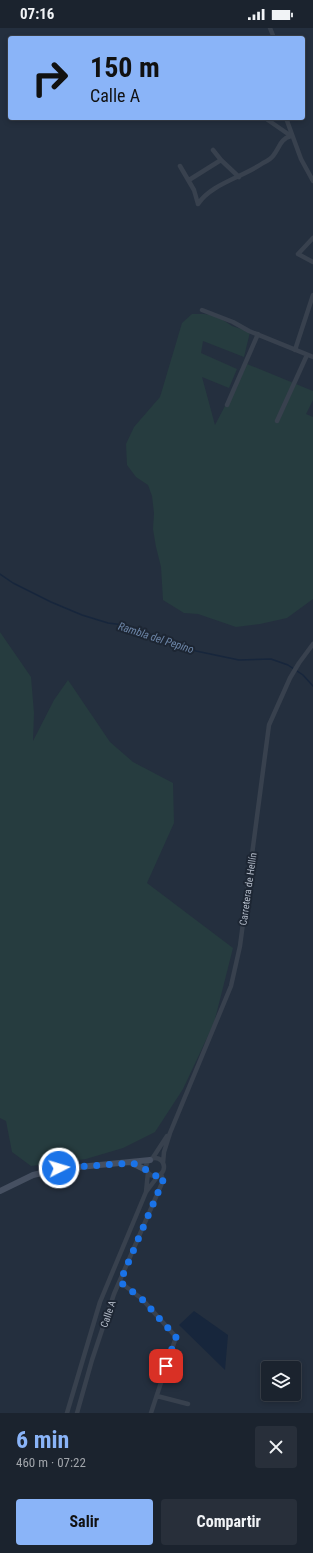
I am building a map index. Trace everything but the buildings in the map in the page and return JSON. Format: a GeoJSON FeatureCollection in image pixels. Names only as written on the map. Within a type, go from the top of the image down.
{"type":"FeatureCollection","features":[{"type":"Feature","properties":{"kind":"street"},"geometry":{"type":"LineString","coordinates":[[180,166],[194,190],[198,204],[210,191],[247,173],[273,157],[280,143],[286,137],[291,136],[268,120]]}},
{"type":"Feature","properties":{"kind":"street"},"geometry":{"type":"LineString","coordinates":[[287,120],[301,159],[313,181]]}},
{"type":"Feature","properties":{"kind":"street"},"geometry":{"type":"LineString","coordinates":[[213,150],[239,177]]}},
{"type":"Feature","properties":{"kind":"street"},"geometry":{"type":"LineString","coordinates":[[189,180],[222,160]]}},
{"type":"Feature","properties":{"kind":"street"},"geometry":{"type":"LineString","coordinates":[[313,238],[298,254],[313,262]]}},
{"type":"Feature","properties":{"kind":"street"},"geometry":{"type":"LineString","coordinates":[[295,350],[313,295]]}},
{"type":"Feature","properties":{"kind":"street"},"geometry":{"type":"LineString","coordinates":[[202,310],[313,357]]}},
{"type":"Feature","properties":{"kind":"street"},"geometry":{"type":"LineString","coordinates":[[227,405],[258,334]]}},
{"type":"Feature","properties":{"kind":"street"},"geometry":{"type":"LineString","coordinates":[[277,421],[307,355]]}},
{"type":"Feature","properties":{"kind":"street","name":"Carretera de Hellín"},"geometry":{"type":"LineString","coordinates":[[67,1413],[100,1302],[146,1192],[164,1168],[164,1152],[170,1133],[231,986],[240,946],[269,725],[290,678],[313,644]]}},
{"type":"Feature","properties":{"kind":"street","name":"Carretera de Hellín"},"geometry":{"type":"LineString","coordinates":[[146,1192],[146,1164],[170,1133]]}},
{"type":"Feature","properties":{"kind":"street"},"geometry":{"type":"LineString","coordinates":[[0,1191],[33,1175],[59,1168],[132,1163],[151,1159],[158,1159],[163,1163]]}},
{"type":"Feature","properties":{"kind":"street"},"geometry":{"type":"LineString","coordinates":[[132,1163],[147,1171],[152,1176],[159,1175]]}},
{"type":"Feature","properties":{"kind":"street","name":"Calle A"},"geometry":{"type":"LineString","coordinates":[[77,1413],[92,1360],[120,1282],[163,1180],[159,1175]]}},
{"type":"Feature","properties":{"kind":"street"},"geometry":{"type":"LineString","coordinates":[[120,1282],[142,1299],[176,1337],[151,1413]]}},
{"type":"Feature","properties":{"kind":"street"},"geometry":{"type":"LineString","coordinates":[[157,1396],[188,1404]]}},
{"type":"Feature","properties":{"kind":"green space"},"geometry":{"type":"Polygon","coordinates":[[[192,314],[217,316],[232,326],[250,332],[244,357],[203,341],[201,353],[237,369],[229,388],[202,377],[215,425],[247,364],[313,391],[313,400],[306,414],[313,417],[313,599],[287,618],[260,624],[236,627],[198,614],[184,613],[163,600],[161,567],[153,529],[154,513],[152,496],[148,485],[136,477],[127,465],[126,444],[134,427],[160,397],[182,323],[192,314]]]}},
{"type":"Feature","properties":{"kind":"green space"},"geometry":{"type":"Polygon","coordinates":[[[0,632],[31,677],[34,713],[33,741],[54,700],[68,680],[110,742],[133,762],[173,783],[174,823],[147,883],[233,948],[214,1023],[183,1089],[155,1132],[123,1148],[86,1159],[31,1166],[12,1152],[6,1121],[0,1118],[0,632]]]}},
{"type":"Feature","properties":{"kind":"water"},"geometry":{"type":"Polygon","coordinates":[[[194,1311],[228,1335],[225,1370],[179,1325],[194,1311]]]}},
{"type":"Feature","properties":{"kind":"waterway","name":"Rambla del Pepino"},"geometry":{"type":"LineString","coordinates":[[0,574],[13,583],[51,602],[82,615],[108,623],[124,625],[196,651],[239,660],[271,659],[288,665],[303,675],[313,686]]}},
{"type":"Feature","properties":{"kind":"route"},"geometry":{"type":"LineString","coordinates":[[59,1168],[132,1163],[141,1166],[152,1176],[158,1176],[161,1174],[163,1180],[162,1183],[120,1282],[142,1299],[176,1337],[166,1366]]}}]}
